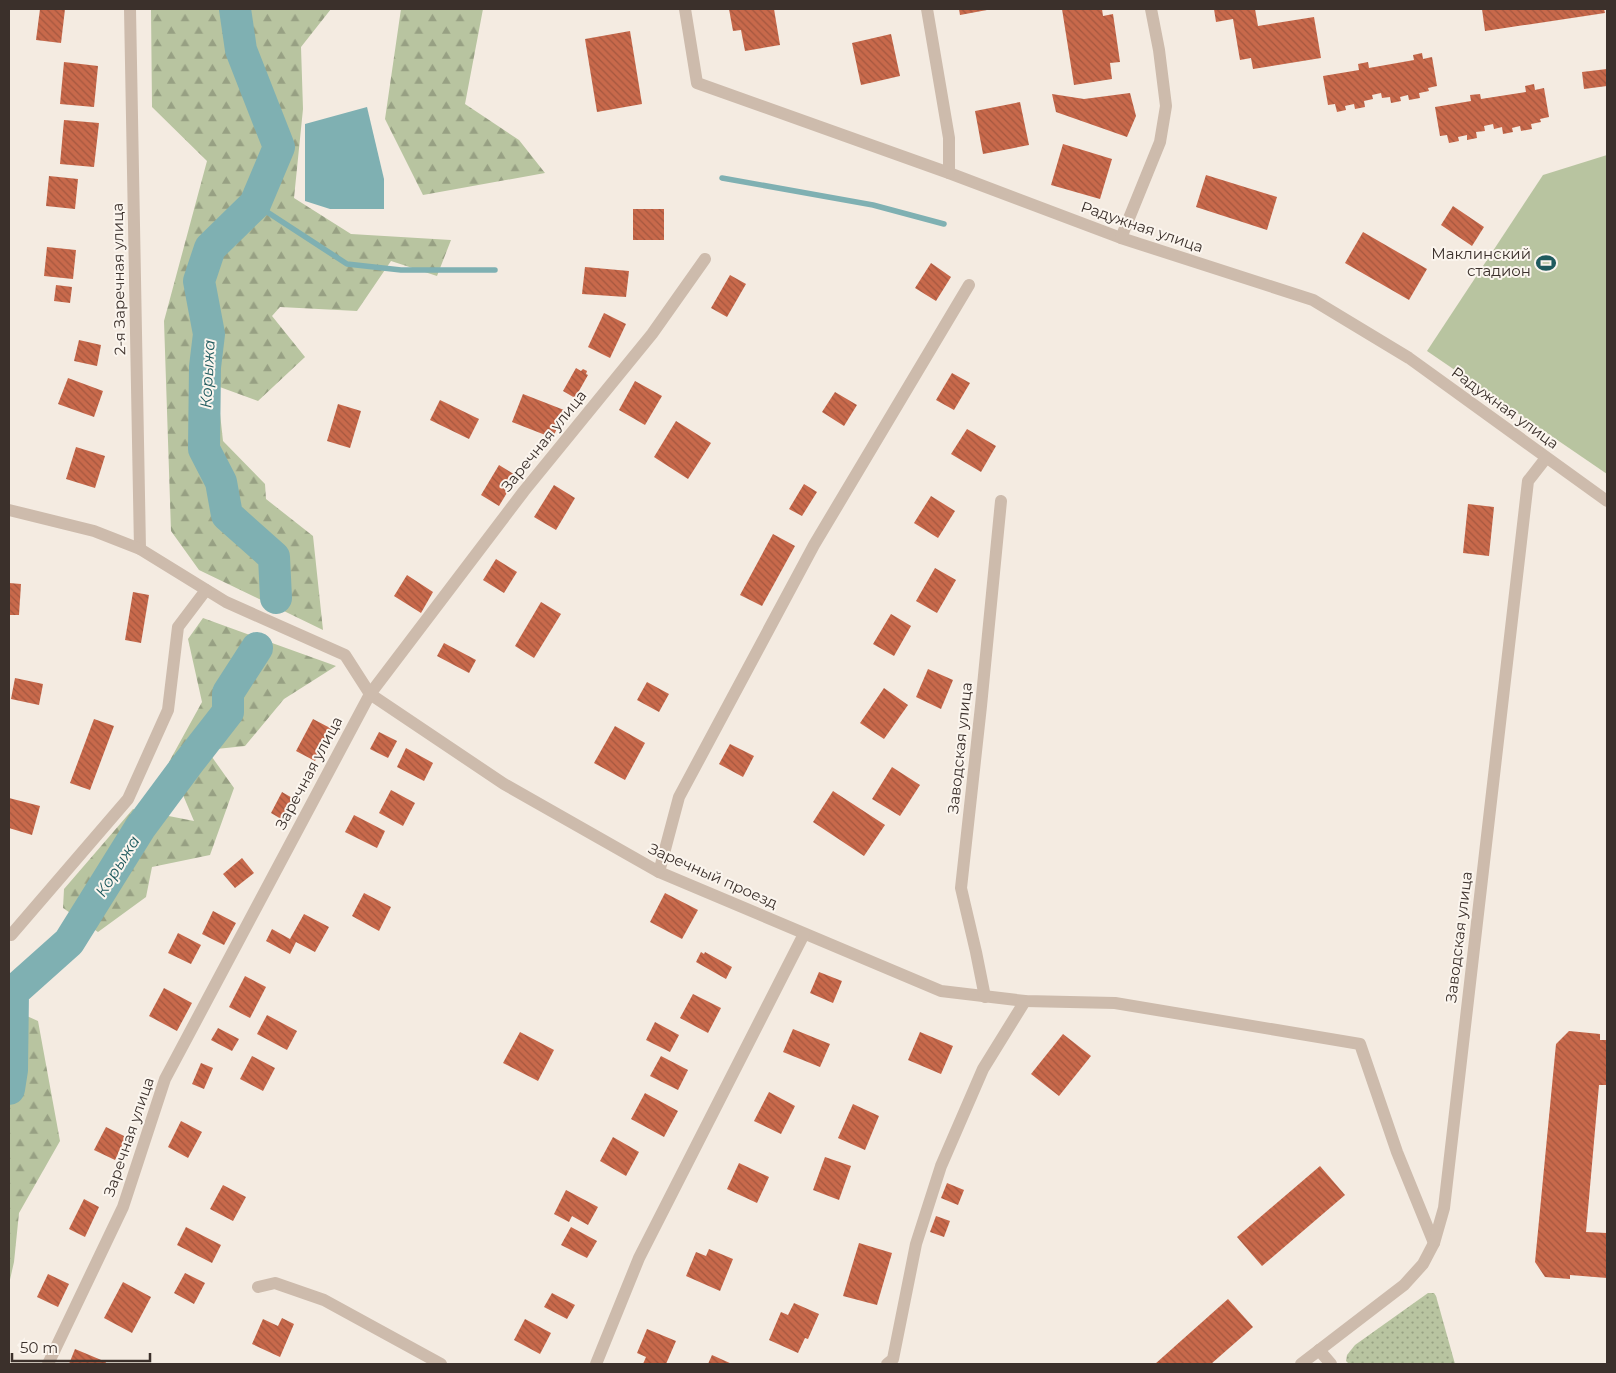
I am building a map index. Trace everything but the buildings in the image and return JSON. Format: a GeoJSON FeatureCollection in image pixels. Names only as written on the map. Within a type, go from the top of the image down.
{"type":"FeatureCollection","features":[{"type":"Feature","properties":{"kind":"street","name":"2-я Заречная улица"},"geometry":{"type":"LineString","coordinates":[[130,9],[140,549]]}},
{"type":"Feature","properties":{"kind":"street","name":"Радужная улица"},"geometry":{"type":"LineString","coordinates":[[685,9],[698,83],[948,173],[1121,238],[1312,300],[1409,358],[1607,501]]}},
{"type":"Feature","properties":{"kind":"street"},"geometry":{"type":"LineString","coordinates":[[927,9],[950,138],[948,173]]}},
{"type":"Feature","properties":{"kind":"street"},"geometry":{"type":"LineString","coordinates":[[1121,238],[1160,142],[1166,106],[1159,50],[1151,9]]}},
{"type":"Feature","properties":{"kind":"street","name":"Заречная улица"},"geometry":{"type":"LineString","coordinates":[[48,1364],[122,1207],[165,1079],[370,694],[524,491],[652,334],[705,259]]}},
{"type":"Feature","properties":{"kind":"street"},"geometry":{"type":"LineString","coordinates":[[658,872],[679,797],[814,545],[969,285]]}},
{"type":"Feature","properties":{"kind":"street","name":"Заводская улица"},"geometry":{"type":"LineString","coordinates":[[1300,1364],[1404,1285],[1423,1264],[1434,1243],[1444,1208],[1528,481],[1546,458]]}},
{"type":"Feature","properties":{"kind":"street","name":"Заводская улица"},"geometry":{"type":"LineString","coordinates":[[985,997],[961,888],[1001,501]]}},
{"type":"Feature","properties":{"kind":"street"},"geometry":{"type":"LineString","coordinates":[[9,510],[94,531],[140,549],[226,602],[344,655],[370,694]]}},
{"type":"Feature","properties":{"kind":"street"},"geometry":{"type":"LineString","coordinates":[[11,935],[128,799],[168,710],[178,627],[206,590]]}},
{"type":"Feature","properties":{"kind":"street","name":"Заречный проезд"},"geometry":{"type":"LineString","coordinates":[[370,694],[504,784],[658,872],[941,992],[1025,1001],[1115,1004],[1360,1044],[1397,1152],[1434,1243]]}},
{"type":"Feature","properties":{"kind":"street"},"geometry":{"type":"LineString","coordinates":[[596,1364],[639,1258],[804,934]]}},
{"type":"Feature","properties":{"kind":"street"},"geometry":{"type":"LineString","coordinates":[[887,1364],[893,1359],[916,1244],[941,1166],[983,1069],[1025,1001]]}},
{"type":"Feature","properties":{"kind":"street"},"geometry":{"type":"LineString","coordinates":[[258,1287],[275,1283],[324,1300],[418,1359],[441,1364]]}},
{"type":"Feature","properties":{"kind":"street"},"geometry":{"type":"LineString","coordinates":[[1319,1350],[1331,1364]]}},
{"type":"Feature","properties":{"kind":"green space"},"geometry":{"type":"Polygon","coordinates":[[[151,9],[331,9],[301,47],[303,109],[294,198],[351,234],[451,240],[437,276],[391,261],[357,311],[280,307],[272,316],[305,357],[258,401],[217,386],[223,441],[265,484],[266,499],[313,536],[323,630],[199,570],[171,531],[164,321],[207,161],[152,107],[151,9]]]}},
{"type":"Feature","properties":{"kind":"green space"},"geometry":{"type":"Polygon","coordinates":[[[401,9],[483,9],[465,104],[519,140],[545,173],[423,195],[385,119],[401,9]]]}},
{"type":"Feature","properties":{"kind":"green space","name":"Маклинский стадион"},"geometry":{"type":"Polygon","coordinates":[[[1607,155],[1607,474],[1427,351],[1543,175],[1607,155]]]}},
{"type":"Feature","properties":{"kind":"green space"},"geometry":{"type":"Polygon","coordinates":[[[203,618],[336,666],[284,699],[245,746],[207,750],[234,788],[210,855],[152,867],[146,897],[98,932],[63,908],[64,889],[133,809],[194,821],[169,762],[202,702],[188,639],[203,618]]]}},
{"type":"Feature","properties":{"kind":"green space"},"geometry":{"type":"Polygon","coordinates":[[[9,1008],[38,1021],[60,1141],[19,1213],[14,1262],[9,1284],[9,1008]]]}},
{"type":"Feature","properties":{"kind":"green space"},"geometry":{"type":"Polygon","coordinates":[[[1428,1293],[1434,1293],[1436,1296],[1455,1364],[1349,1364],[1346,1361],[1347,1355],[1355,1345],[1428,1293]]]}},
{"type":"Feature","properties":{"kind":"water"},"geometry":{"type":"Polygon","coordinates":[[[367,107],[384,179],[384,209],[330,209],[305,201],[305,124],[367,107]]]}},
{"type":"Feature","properties":{"kind":"waterway","name":"Корыжа"},"geometry":{"type":"LineString","coordinates":[[235,9],[241,50],[279,147],[255,204],[210,248],[199,281],[209,334],[205,367],[204,449],[221,482],[227,515],[274,557],[276,598]]}},
{"type":"Feature","properties":{"kind":"waterway"},"geometry":{"type":"LineString","coordinates":[[722,178],[873,205],[944,224]]}},
{"type":"Feature","properties":{"kind":"waterway"},"geometry":{"type":"LineString","coordinates":[[255,204],[347,264],[401,270],[495,270]]}},
{"type":"Feature","properties":{"kind":"waterway","name":"Корыжа"},"geometry":{"type":"LineString","coordinates":[[9,1089],[12,1070],[13,992],[69,942],[140,828],[228,712],[228,693],[257,648]]}},
{"type":"Feature","properties":{"kind":"place","name":"Маклинский стадион"},"geometry":{"type":"Point","coordinates":[1546,263]}}]}
